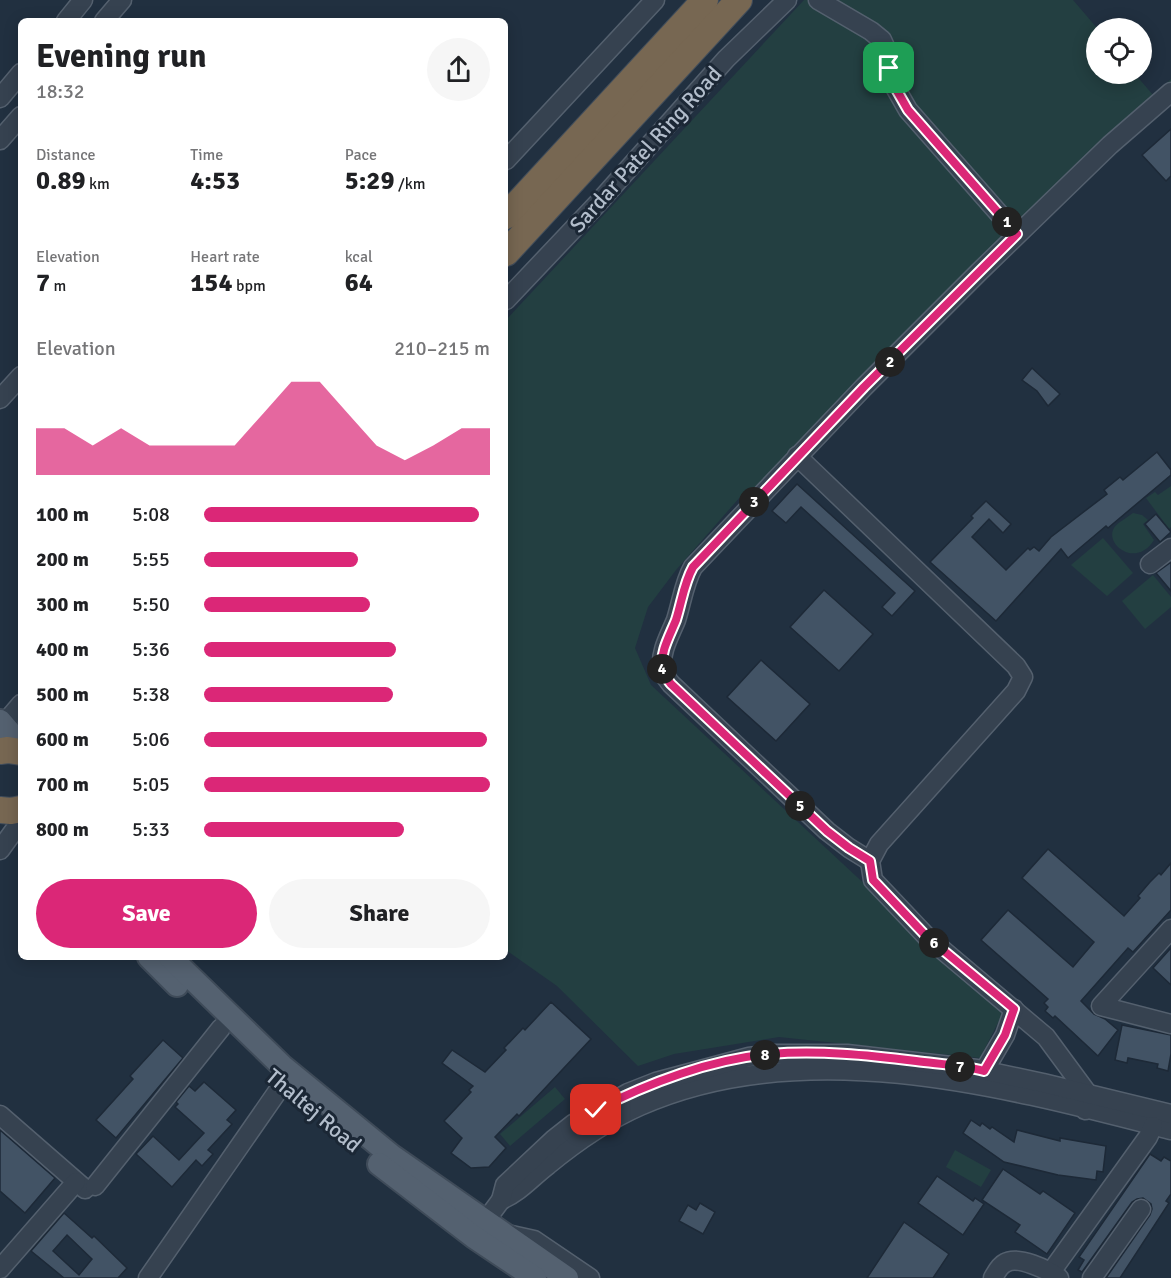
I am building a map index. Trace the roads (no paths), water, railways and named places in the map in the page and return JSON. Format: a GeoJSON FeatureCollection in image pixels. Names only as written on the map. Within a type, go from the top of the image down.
{"type":"FeatureCollection","features":[{"type":"Feature","properties":{"kind":"highway"},"geometry":{"type":"LineString","coordinates":[[508,214],[705,0]]}},
{"type":"Feature","properties":{"kind":"highway","name":"Sardar Patel Ring Road"},"geometry":{"type":"LineString","coordinates":[[508,251],[739,0]]}},
{"type":"Feature","properties":{"kind":"main road"},"geometry":{"type":"LineString","coordinates":[[2,723],[12,735],[13,751]]}},
{"type":"Feature","properties":{"kind":"main road","name":"Thaltej Road"},"geometry":{"type":"LineString","coordinates":[[152,960],[221,1028],[287,1079]]}},
{"type":"Feature","properties":{"kind":"main road"},"geometry":{"type":"LineString","coordinates":[[173,960],[287,1079],[392,1156],[532,1273],[567,1278]]}},
{"type":"Feature","properties":{"kind":"street"},"geometry":{"type":"LineString","coordinates":[[69,18],[84,0]]}},
{"type":"Feature","properties":{"kind":"street"},"geometry":{"type":"LineString","coordinates":[[107,18],[122,0]]}},
{"type":"Feature","properties":{"kind":"street"},"geometry":{"type":"LineString","coordinates":[[508,158],[655,0]]}},
{"type":"Feature","properties":{"kind":"street","name":"Sardar Patel Ring Road"},"geometry":{"type":"LineString","coordinates":[[508,298],[598,203],[726,59],[787,0]]}},
{"type":"Feature","properties":{"kind":"street"},"geometry":{"type":"LineString","coordinates":[[818,0],[871,31],[882,40],[887,51],[892,82],[908,110],[1017,234]]}},
{"type":"Feature","properties":{"kind":"street"},"geometry":{"type":"LineString","coordinates":[[0,98],[18,77]]}},
{"type":"Feature","properties":{"kind":"street"},"geometry":{"type":"LineString","coordinates":[[870,861],[827,831],[671,684],[662,672],[666,643],[675,621],[687,578],[693,567],[797,456],[1017,234],[1110,145],[1171,92]]}},
{"type":"Feature","properties":{"kind":"street"},"geometry":{"type":"LineString","coordinates":[[0,140],[18,119]]}},
{"type":"Feature","properties":{"kind":"street"},"geometry":{"type":"LineString","coordinates":[[0,399],[18,379]]}},
{"type":"Feature","properties":{"kind":"street"},"geometry":{"type":"LineString","coordinates":[[797,456],[952,603],[1016,666],[1023,677],[1016,691],[879,844],[870,861],[873,880],[926,936],[1046,1037],[1087,1102]]}},
{"type":"Feature","properties":{"kind":"street"},"geometry":{"type":"LineString","coordinates":[[1150,564],[1171,548]]}},
{"type":"Feature","properties":{"kind":"street"},"geometry":{"type":"LineString","coordinates":[[2,723],[18,707]]}},
{"type":"Feature","properties":{"kind":"street"},"geometry":{"type":"LineString","coordinates":[[0,850],[12,815]]}},
{"type":"Feature","properties":{"kind":"street"},"geometry":{"type":"LineString","coordinates":[[1171,929],[1101,1006],[1171,1024]]}},
{"type":"Feature","properties":{"kind":"street"},"geometry":{"type":"LineString","coordinates":[[984,1071],[1005,1035],[1014,1009]]}},
{"type":"Feature","properties":{"kind":"street"},"geometry":{"type":"LineString","coordinates":[[0,1269],[86,1186],[221,1028]]}},
{"type":"Feature","properties":{"kind":"street"},"geometry":{"type":"LineString","coordinates":[[590,1278],[534,1239],[489,1235],[505,1185],[554,1139],[589,1114],[628,1093],[656,1082],[725,1062],[772,1054],[847,1054],[888,1057],[984,1071],[1087,1102],[1162,1128]]}},
{"type":"Feature","properties":{"kind":"street"},"geometry":{"type":"LineString","coordinates":[[501,1200],[515,1194],[574,1145],[607,1123],[639,1106],[676,1092],[747,1075],[786,1070],[902,1075],[1171,1114]]}},
{"type":"Feature","properties":{"kind":"street"},"geometry":{"type":"LineString","coordinates":[[148,1278],[287,1079]]}},
{"type":"Feature","properties":{"kind":"street"},"geometry":{"type":"LineString","coordinates":[[0,1116],[86,1186]]}},
{"type":"Feature","properties":{"kind":"street"},"geometry":{"type":"LineString","coordinates":[[993,1278],[1005,1263],[1014,1260],[1055,1275],[1148,1137],[1162,1128]]}},
{"type":"Feature","properties":{"kind":"street"},"geometry":{"type":"LineString","coordinates":[[1092,1278],[1141,1209]]}}]}
